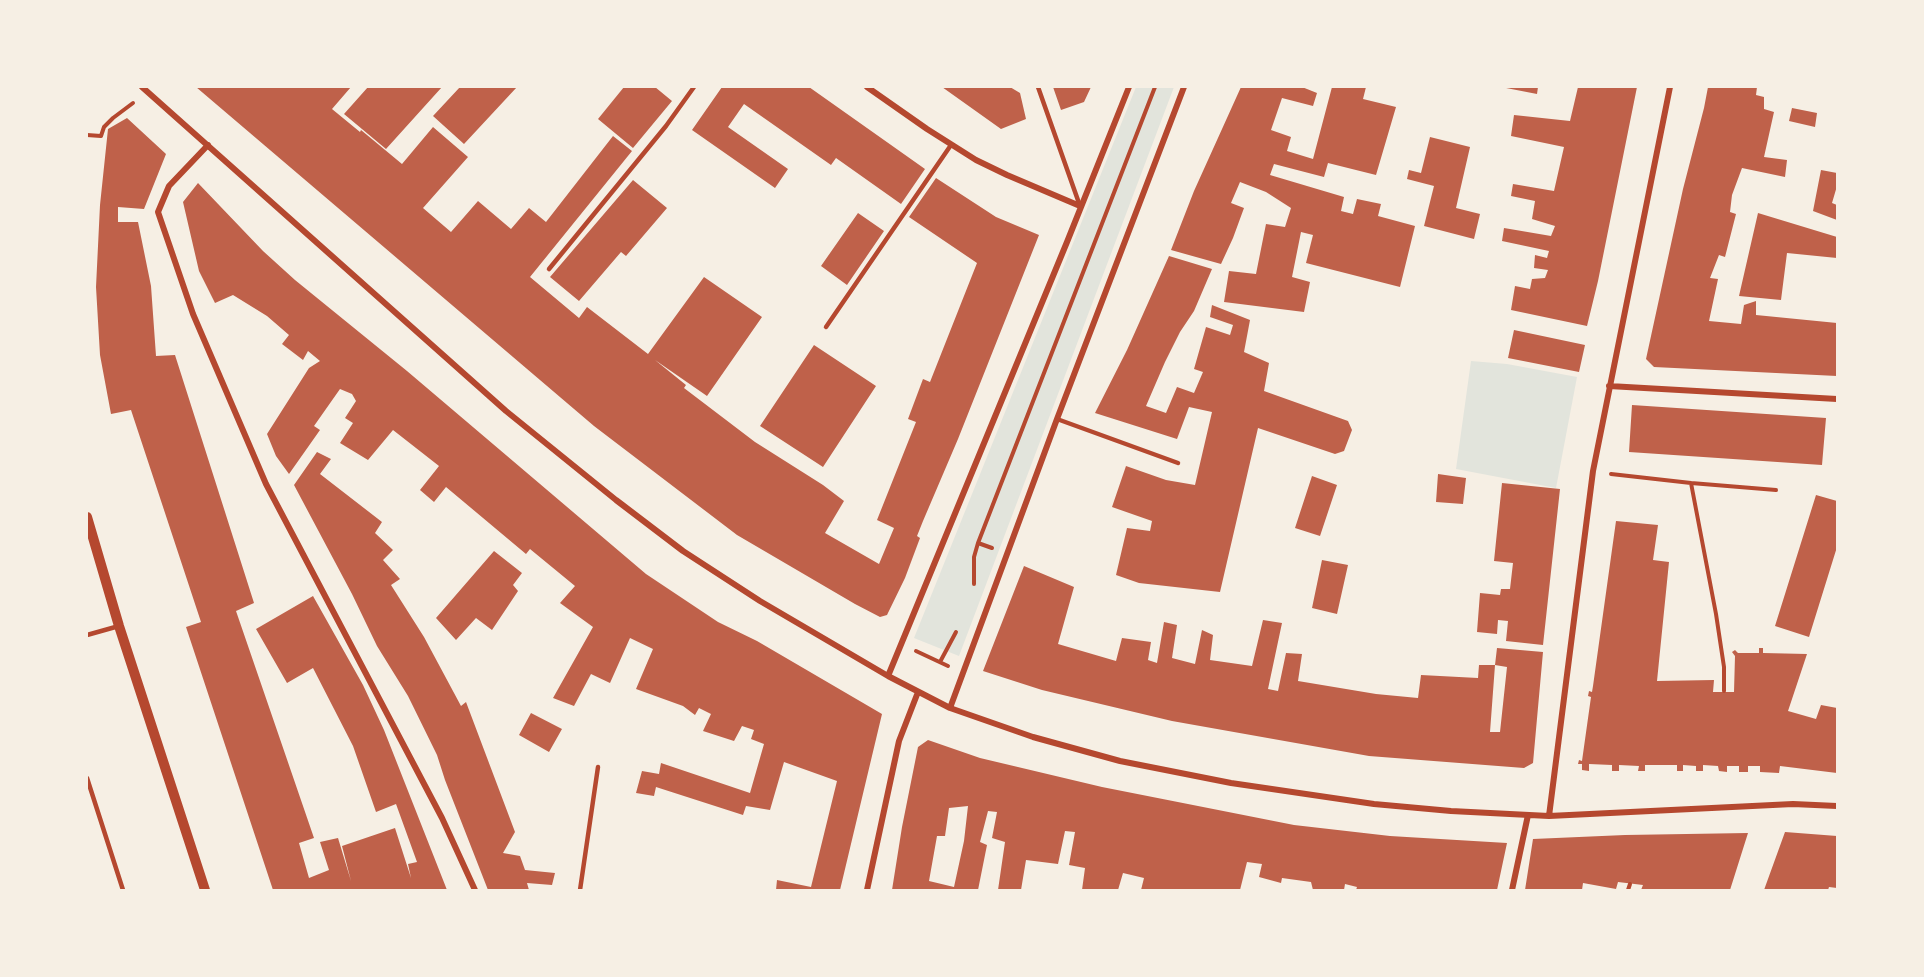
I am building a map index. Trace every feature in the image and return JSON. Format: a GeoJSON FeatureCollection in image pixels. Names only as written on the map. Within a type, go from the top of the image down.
{"type":"FeatureCollection","features":[{"type":"Feature","properties":{"kind":"street"},"geometry":{"type":"LineString","coordinates":[[142,87],[506,411],[616,500],[683,551],[760,601],[888,676],[950,708],[1062,746],[1120,761],[1307,796],[1385,805],[1549,816],[1792,804],[1837,807]]}},
{"type":"Feature","properties":{"kind":"street"},"geometry":{"type":"LineString","coordinates":[[867,87],[951,145],[1007,175],[1080,206]]}},
{"type":"Feature","properties":{"kind":"street"},"geometry":{"type":"LineString","coordinates":[[888,676],[1129,87]]}},
{"type":"Feature","properties":{"kind":"street"},"geometry":{"type":"LineString","coordinates":[[950,708],[1184,87]]}},
{"type":"Feature","properties":{"kind":"street"},"geometry":{"type":"LineString","coordinates":[[1549,816],[1593,471],[1670,87]]}},
{"type":"Feature","properties":{"kind":"street"},"geometry":{"type":"LineString","coordinates":[[208,145],[169,186],[158,212],[193,314],[266,484],[442,818],[475,890]]}},
{"type":"Feature","properties":{"kind":"street"},"geometry":{"type":"LineString","coordinates":[[1609,386],[1837,399]]}},
{"type":"Feature","properties":{"kind":"street"},"geometry":{"type":"LineString","coordinates":[[87,517],[119,626],[205,890]]}},
{"type":"Feature","properties":{"kind":"street"},"geometry":{"type":"LineString","coordinates":[[867,890],[899,741],[918,692]]}},
{"type":"Feature","properties":{"kind":"street"},"geometry":{"type":"LineString","coordinates":[[1512,890],[1528,815]]}},
{"type":"Feature","properties":{"kind":"lane"},"geometry":{"type":"LineString","coordinates":[[549,269],[666,126],[694,87]]}},
{"type":"Feature","properties":{"kind":"lane"},"geometry":{"type":"LineString","coordinates":[[1038,87],[1080,206]]}},
{"type":"Feature","properties":{"kind":"lane"},"geometry":{"type":"LineString","coordinates":[[826,327],[951,145]]}},
{"type":"Feature","properties":{"kind":"lane"},"geometry":{"type":"LineString","coordinates":[[1057,419],[1178,463]]}},
{"type":"Feature","properties":{"kind":"lane"},"geometry":{"type":"LineString","coordinates":[[87,635],[119,626]]}},
{"type":"Feature","properties":{"kind":"lane"},"geometry":{"type":"LineString","coordinates":[[580,890],[598,767]]}},
{"type":"Feature","properties":{"kind":"lane"},"geometry":{"type":"LineString","coordinates":[[87,778],[123,890]]}},
{"type":"Feature","properties":{"kind":"path"},"geometry":{"type":"LineString","coordinates":[[973,588],[974,557],[978,543],[1155,87]]}},
{"type":"Feature","properties":{"kind":"path"},"geometry":{"type":"LineString","coordinates":[[87,135],[101,136],[104,128],[113,118],[149,92]]}},
{"type":"Feature","properties":{"kind":"path"},"geometry":{"type":"LineString","coordinates":[[1593,471],[1691,483],[1776,490]]}},
{"type":"Feature","properties":{"kind":"path"},"geometry":{"type":"LineString","coordinates":[[1691,483],[1716,614],[1724,668],[1724,691]]}},
{"type":"Feature","properties":{"kind":"path"},"geometry":{"type":"LineString","coordinates":[[940,662],[958,628]]}},
{"type":"Feature","properties":{"kind":"path"},"geometry":{"type":"LineString","coordinates":[[902,645],[963,673]]}},
{"type":"Feature","properties":{"kind":"path"},"geometry":{"type":"LineString","coordinates":[[1628,890],[1630,884]]}},
{"type":"Feature","properties":{"kind":"shaded area"},"geometry":{"type":"Polygon","coordinates":[[[1136,87],[1174,87],[959,656],[914,638],[1136,87]]]}},
{"type":"Feature","properties":{"kind":"shaded area"},"geometry":{"type":"Polygon","coordinates":[[[1471,361],[1507,364],[1577,377],[1556,488],[1456,469],[1471,361]]]}},
{"type":"Feature","properties":{"kind":"building"},"geometry":{"type":"Polygon","coordinates":[[[196,87],[351,87],[332,109],[402,164],[433,127],[468,157],[423,208],[451,232],[478,201],[511,229],[529,208],[546,222],[613,136],[632,151],[530,277],[579,318],[587,307],[648,354],[704,277],[762,317],[707,396],[655,360],[686,385],[684,388],[755,442],[844,501],[825,533],[879,564],[894,528],[877,520],[916,422],[908,419],[923,379],[930,382],[977,263],[909,217],[936,178],[996,217],[1039,235],[917,536],[920,538],[905,578],[887,615],[880,617],[855,604],[737,535],[594,426],[196,87]]]}},
{"type":"Feature","properties":{"kind":"building"},"geometry":{"type":"Polygon","coordinates":[[[368,87],[442,87],[386,149],[344,114],[368,87]]]}},
{"type":"Feature","properties":{"kind":"building"},"geometry":{"type":"Polygon","coordinates":[[[460,87],[517,87],[464,144],[433,116],[460,87]]]}},
{"type":"Feature","properties":{"kind":"building"},"geometry":{"type":"Polygon","coordinates":[[[624,87],[655,87],[672,101],[633,148],[598,119],[624,87]]]}},
{"type":"Feature","properties":{"kind":"building"},"geometry":{"type":"Polygon","coordinates":[[[722,87],[809,87],[925,169],[901,204],[836,158],[831,165],[744,104],[728,127],[788,169],[775,188],[692,130],[722,87]]]}},
{"type":"Feature","properties":{"kind":"building"},"geometry":{"type":"Polygon","coordinates":[[[942,87],[1010,87],[1020,93],[1026,119],[1001,129],[942,87]]]}},
{"type":"Feature","properties":{"kind":"building"},"geometry":{"type":"Polygon","coordinates":[[[1053,87],[1091,87],[1084,102],[1061,110],[1053,87]]]}},
{"type":"Feature","properties":{"kind":"building"},"geometry":{"type":"Polygon","coordinates":[[[1241,87],[1302,87],[1317,93],[1313,106],[1282,98],[1271,130],[1291,137],[1287,151],[1313,159],[1332,87],[1366,87],[1363,99],[1396,107],[1376,175],[1328,163],[1324,177],[1274,164],[1270,175],[1344,197],[1341,211],[1353,214],[1357,199],[1381,204],[1378,216],[1415,226],[1400,287],[1306,263],[1313,235],[1301,232],[1292,277],[1310,282],[1304,312],[1224,302],[1229,271],[1256,274],[1266,224],[1285,227],[1291,208],[1266,192],[1240,182],[1231,203],[1244,208],[1221,264],[1171,250],[1194,191],[1241,87]]]}},
{"type":"Feature","properties":{"kind":"building"},"geometry":{"type":"Polygon","coordinates":[[[1501,87],[1538,87],[1537,94],[1501,87]]]}},
{"type":"Feature","properties":{"kind":"building"},"geometry":{"type":"Polygon","coordinates":[[[1578,87],[1637,87],[1587,326],[1511,310],[1515,286],[1530,289],[1532,279],[1545,278],[1548,270],[1534,268],[1535,255],[1547,258],[1549,251],[1502,241],[1504,228],[1551,236],[1555,226],[1532,219],[1535,201],[1511,196],[1513,184],[1554,191],[1564,147],[1511,136],[1514,115],[1570,121],[1578,87]]]}},
{"type":"Feature","properties":{"kind":"building"},"geometry":{"type":"Polygon","coordinates":[[[1708,87],[1757,87],[1756,95],[1764,97],[1764,109],[1774,112],[1764,157],[1787,160],[1785,177],[1742,168],[1732,195],[1730,212],[1736,214],[1725,257],[1719,255],[1710,278],[1718,279],[1709,321],[1741,324],[1744,305],[1756,301],[1756,315],[1837,323],[1837,376],[1654,367],[1646,359],[1708,87]]]}},
{"type":"Feature","properties":{"kind":"building"},"geometry":{"type":"Polygon","coordinates":[[[1792,108],[1817,113],[1815,127],[1789,121],[1792,108]]]}},
{"type":"Feature","properties":{"kind":"building"},"geometry":{"type":"Polygon","coordinates":[[[127,118],[166,154],[144,209],[118,207],[118,222],[138,222],[151,286],[156,356],[175,355],[254,603],[236,611],[314,838],[299,843],[309,878],[329,870],[320,842],[338,838],[351,881],[342,846],[395,828],[411,878],[408,864],[417,862],[396,804],[376,812],[353,746],[313,668],[287,683],[256,629],[313,596],[363,685],[384,730],[447,890],[273,890],[186,627],[201,622],[131,410],[111,414],[100,355],[96,287],[100,205],[108,129],[127,118]]]}},
{"type":"Feature","properties":{"kind":"building"},"geometry":{"type":"Polygon","coordinates":[[[1430,137],[1470,147],[1456,208],[1480,214],[1474,239],[1424,226],[1434,186],[1407,179],[1409,170],[1421,173],[1430,137]]]}},
{"type":"Feature","properties":{"kind":"building"},"geometry":{"type":"Polygon","coordinates":[[[1821,170],[1837,173],[1837,186],[1832,203],[1837,205],[1837,220],[1813,211],[1821,170]]]}},
{"type":"Feature","properties":{"kind":"building"},"geometry":{"type":"Polygon","coordinates":[[[633,180],[667,208],[626,256],[621,252],[579,301],[550,277],[633,180]]]}},
{"type":"Feature","properties":{"kind":"building"},"geometry":{"type":"Polygon","coordinates":[[[198,183],[263,251],[295,280],[407,371],[646,574],[718,622],[757,641],[882,714],[840,890],[776,890],[777,880],[811,887],[837,781],[784,762],[770,810],[746,806],[743,815],[656,787],[654,796],[636,793],[642,771],[659,774],[661,763],[750,793],[764,744],[751,739],[754,730],[742,726],[734,741],[703,731],[711,714],[699,708],[695,715],[683,706],[636,689],[653,649],[630,638],[610,683],[591,674],[574,706],[553,698],[593,627],[560,603],[575,586],[530,549],[526,554],[446,487],[434,502],[420,490],[439,466],[393,430],[368,460],[340,443],[353,423],[345,418],[356,401],[352,394],[340,389],[314,426],[320,430],[289,474],[276,456],[267,434],[309,368],[320,361],[308,351],[303,360],[282,344],[289,335],[267,316],[233,295],[215,303],[199,271],[183,202],[198,183]]]}},
{"type":"Feature","properties":{"kind":"building"},"geometry":{"type":"Polygon","coordinates":[[[858,213],[884,231],[847,285],[821,266],[858,213]]]}},
{"type":"Feature","properties":{"kind":"building"},"geometry":{"type":"Polygon","coordinates":[[[1758,213],[1837,237],[1837,258],[1787,253],[1781,300],[1739,296],[1758,213]]]}},
{"type":"Feature","properties":{"kind":"building"},"geometry":{"type":"Polygon","coordinates":[[[1169,256],[1212,269],[1194,311],[1180,332],[1146,406],[1166,413],[1177,387],[1194,393],[1203,372],[1194,369],[1206,327],[1230,335],[1233,325],[1210,317],[1212,305],[1250,320],[1244,352],[1269,363],[1264,391],[1348,421],[1352,430],[1344,451],[1335,454],[1258,428],[1220,592],[1139,583],[1116,575],[1127,528],[1150,531],[1152,521],[1112,507],[1126,466],[1166,480],[1195,485],[1212,412],[1189,407],[1177,439],[1095,413],[1127,350],[1169,256]]]}},
{"type":"Feature","properties":{"kind":"building"},"geometry":{"type":"Polygon","coordinates":[[[1514,330],[1585,345],[1579,372],[1508,358],[1514,330]]]}},
{"type":"Feature","properties":{"kind":"building"},"geometry":{"type":"Polygon","coordinates":[[[814,345],[876,386],[823,467],[760,426],[814,345]]]}},
{"type":"Feature","properties":{"kind":"building"},"geometry":{"type":"Polygon","coordinates":[[[1632,405],[1826,418],[1822,465],[1629,452],[1632,405]]]}},
{"type":"Feature","properties":{"kind":"building"},"geometry":{"type":"Polygon","coordinates":[[[317,452],[331,459],[320,474],[382,522],[375,533],[393,550],[383,560],[400,579],[391,585],[424,637],[461,706],[466,702],[515,832],[503,853],[520,856],[525,870],[555,873],[552,885],[527,883],[529,890],[488,890],[437,755],[408,696],[377,646],[294,485],[317,452]]]}},
{"type":"Feature","properties":{"kind":"building"},"geometry":{"type":"Polygon","coordinates":[[[1438,474],[1466,478],[1463,504],[1436,502],[1438,474]]]}},
{"type":"Feature","properties":{"kind":"building"},"geometry":{"type":"Polygon","coordinates":[[[1312,476],[1337,485],[1320,536],[1295,528],[1312,476]]]}},
{"type":"Feature","properties":{"kind":"building"},"geometry":{"type":"Polygon","coordinates":[[[1502,483],[1560,489],[1543,645],[1506,641],[1508,621],[1498,620],[1497,634],[1477,632],[1480,593],[1500,595],[1501,589],[1510,589],[1513,563],[1494,561],[1502,483]]]}},
{"type":"Feature","properties":{"kind":"building"},"geometry":{"type":"Polygon","coordinates":[[[1816,495],[1837,501],[1837,547],[1809,637],[1775,626],[1816,495]]]}},
{"type":"Feature","properties":{"kind":"building"},"geometry":{"type":"Polygon","coordinates":[[[1616,521],[1658,525],[1653,560],[1669,562],[1657,681],[1714,680],[1713,692],[1734,692],[1735,656],[1732,652],[1735,650],[1738,653],[1759,653],[1759,648],[1763,648],[1763,653],[1807,654],[1788,711],[1816,719],[1821,705],[1837,708],[1837,773],[1780,766],[1779,773],[1760,772],[1760,766],[1748,766],[1748,772],[1739,772],[1739,766],[1727,766],[1727,772],[1719,771],[1718,766],[1703,765],[1703,771],[1696,771],[1696,766],[1683,765],[1683,771],[1677,771],[1677,765],[1645,765],[1645,771],[1638,771],[1639,766],[1619,765],[1619,771],[1612,771],[1612,765],[1589,764],[1589,771],[1582,770],[1582,764],[1578,764],[1579,760],[1582,761],[1591,697],[1588,696],[1593,686],[1616,521]]]}},
{"type":"Feature","properties":{"kind":"building"},"geometry":{"type":"Polygon","coordinates":[[[494,551],[522,573],[513,585],[518,591],[492,630],[476,618],[456,640],[436,618],[494,551]]]}},
{"type":"Feature","properties":{"kind":"building"},"geometry":{"type":"Polygon","coordinates":[[[1322,560],[1348,565],[1337,614],[1312,608],[1322,560]]]}},
{"type":"Feature","properties":{"kind":"building"},"geometry":{"type":"Polygon","coordinates":[[[1024,566],[1074,587],[1058,644],[1116,661],[1122,638],[1151,642],[1148,660],[1157,663],[1164,622],[1177,625],[1172,658],[1195,664],[1202,630],[1213,635],[1210,660],[1252,666],[1263,620],[1282,623],[1268,689],[1278,691],[1286,653],[1302,654],[1298,681],[1376,694],[1418,698],[1421,675],[1478,678],[1479,665],[1495,665],[1497,648],[1543,652],[1533,763],[1524,768],[1369,756],[1172,721],[1042,690],[983,671],[1024,566]],[[1495,665],[1490,732],[1500,732],[1507,667],[1495,665]]]}},
{"type":"Feature","properties":{"kind":"building"},"geometry":{"type":"Polygon","coordinates":[[[531,713],[562,729],[549,752],[519,735],[531,713]]]}},
{"type":"Feature","properties":{"kind":"building"},"geometry":{"type":"Polygon","coordinates":[[[928,740],[980,758],[1102,787],[1294,825],[1390,836],[1507,843],[1497,890],[1356,890],[1357,887],[1345,884],[1344,890],[1313,890],[1311,882],[1282,878],[1281,883],[1259,877],[1262,864],[1247,862],[1240,890],[1141,890],[1144,878],[1123,873],[1118,890],[1082,890],[1085,868],[1069,865],[1075,832],[1065,831],[1058,864],[1026,860],[1021,890],[998,890],[1005,842],[992,838],[997,812],[988,811],[980,842],[987,845],[978,890],[892,890],[918,747],[928,740]],[[968,806],[949,808],[945,836],[937,836],[929,881],[954,887],[964,841],[968,806]]]}},
{"type":"Feature","properties":{"kind":"building"},"geometry":{"type":"Polygon","coordinates":[[[1785,832],[1837,836],[1837,888],[1764,890],[1785,832]]]}},
{"type":"Feature","properties":{"kind":"building"},"geometry":{"type":"Polygon","coordinates":[[[1748,833],[1730,890],[1641,890],[1643,885],[1618,882],[1616,889],[1583,883],[1582,890],[1525,890],[1533,839],[1748,833]]]}}]}
